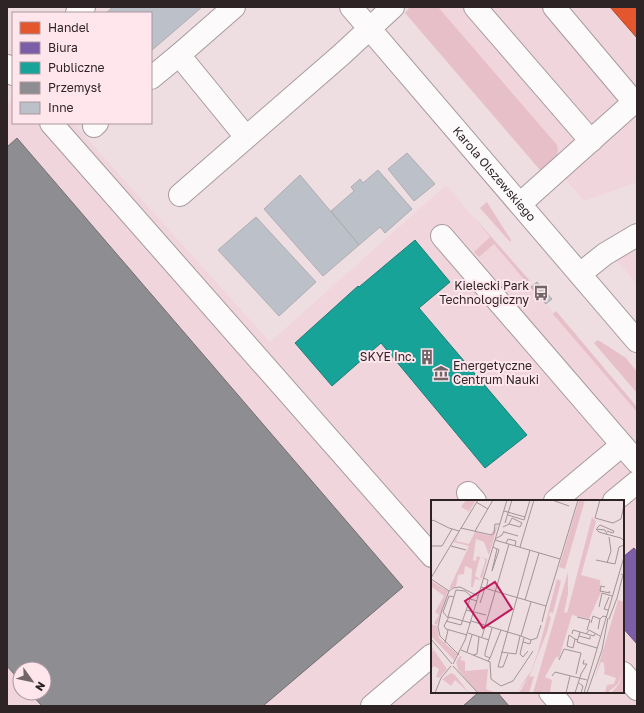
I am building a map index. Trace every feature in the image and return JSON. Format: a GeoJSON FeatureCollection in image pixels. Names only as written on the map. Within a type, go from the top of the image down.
{"type":"FeatureCollection","features":[{"type":"Feature","properties":{"kind":"street"},"geometry":{"type":"LineString","coordinates":[[152,77],[234,7]]}},
{"type":"Feature","properties":{"kind":"street","name":"Karola Olszewskiego"},"geometry":{"type":"LineString","coordinates":[[351,7],[637,341]]}},
{"type":"Feature","properties":{"kind":"street"},"geometry":{"type":"LineString","coordinates":[[180,195],[370,29],[393,7]]}},
{"type":"Feature","properties":{"kind":"street"},"geometry":{"type":"LineString","coordinates":[[475,7],[591,141]]}},
{"type":"Feature","properties":{"kind":"street"},"geometry":{"type":"LineString","coordinates":[[520,204],[591,141],[636,104],[554,7]]}},
{"type":"Feature","properties":{"kind":"street"},"geometry":{"type":"LineString","coordinates":[[179,55],[246,137]]}},
{"type":"Feature","properties":{"kind":"street"},"geometry":{"type":"LineString","coordinates":[[52,124],[431,555]]}},
{"type":"Feature","properties":{"kind":"street"},"geometry":{"type":"LineString","coordinates":[[580,274],[605,254],[637,235]]}},
{"type":"Feature","properties":{"kind":"street"},"geometry":{"type":"LineString","coordinates":[[442,236],[637,462]]}},
{"type":"Feature","properties":{"kind":"street"},"geometry":{"type":"LineString","coordinates":[[558,500],[622,445]]}},
{"type":"Feature","properties":{"kind":"street"},"geometry":{"type":"LineString","coordinates":[[616,500],[635,487]]}},
{"type":"Feature","properties":{"kind":"street"},"geometry":{"type":"LineString","coordinates":[[372,706],[431,656]]}},
{"type":"Feature","properties":{"kind":"street"},"geometry":{"type":"LineString","coordinates":[[624,674],[637,690]]}},
{"type":"Feature","properties":{"kind":"street"},"geometry":{"type":"LineString","coordinates":[[551,693],[562,706]]}},
{"type":"Feature","properties":{"kind":"shaded area"},"geometry":{"type":"Polygon","coordinates":[[[410,7],[438,7],[557,145],[558,150],[556,157],[550,163],[540,170],[405,13],[410,7]]]}},
{"type":"Feature","properties":{"kind":"shaded area"},"geometry":{"type":"Polygon","coordinates":[[[418,7],[637,7],[637,182],[584,201],[418,7]]]}},
{"type":"Feature","properties":{"kind":"shaded area"},"geometry":{"type":"Polygon","coordinates":[[[12,101],[12,124],[74,124],[270,342],[446,185],[637,412],[637,706],[7,706],[7,105],[12,101]]]}},
{"type":"Feature","properties":{"kind":"shaded area"},"geometry":{"type":"Polygon","coordinates":[[[487,202],[511,240],[510,242],[480,208],[487,202]]]}},
{"type":"Feature","properties":{"kind":"shaded area"},"geometry":{"type":"Polygon","coordinates":[[[473,216],[530,281],[528,284],[494,244],[479,257],[474,252],[490,237],[473,216]]]}},
{"type":"Feature","properties":{"kind":"shaded area"},"geometry":{"type":"Polygon","coordinates":[[[637,244],[637,284],[615,259],[637,244]]]}},
{"type":"Feature","properties":{"kind":"shaded area"},"geometry":{"type":"Polygon","coordinates":[[[556,311],[637,407],[637,412],[553,314],[556,311]]]}},
{"type":"Feature","properties":{"kind":"shaded area"},"geometry":{"type":"Polygon","coordinates":[[[598,340],[626,358],[637,372],[637,393],[594,343],[598,340]]]}},
{"type":"Feature","properties":{"kind":"building: Handel"},"geometry":{"type":"Polygon","coordinates":[[[610,7],[637,7],[637,38],[610,7]]]}},
{"type":"Feature","properties":{"kind":"building: Biura"},"geometry":{"type":"Polygon","coordinates":[[[634,548],[637,552],[637,644],[624,629],[624,556],[634,548]]]}},
{"type":"Feature","properties":{"kind":"building: Publiczne","name":"SKYE Inc."},"geometry":{"type":"Polygon","coordinates":[[[415,240],[450,282],[419,308],[527,435],[485,468],[381,343],[332,386],[295,343],[358,286],[359,287],[415,240]]]}},
{"type":"Feature","properties":{"kind":"building: Przemysł"},"geometry":{"type":"Polygon","coordinates":[[[17,138],[403,587],[263,706],[42,706],[37,701],[52,701],[52,661],[12,661],[12,672],[7,666],[7,147],[17,138]]]}},
{"type":"Feature","properties":{"kind":"building: Przemysł"},"geometry":{"type":"Polygon","coordinates":[[[478,693],[498,693],[509,706],[463,706],[478,693]]]}},
{"type":"Feature","properties":{"kind":"building: Inne"},"geometry":{"type":"Polygon","coordinates":[[[113,7],[202,7],[152,50],[152,12],[107,12],[113,7]]]}},
{"type":"Feature","properties":{"kind":"building: Inne"},"geometry":{"type":"Polygon","coordinates":[[[407,153],[435,184],[414,201],[388,169],[407,153]]]}},
{"type":"Feature","properties":{"kind":"building: Inne"},"geometry":{"type":"Polygon","coordinates":[[[378,170],[412,209],[385,233],[380,227],[359,245],[331,211],[354,191],[351,187],[360,179],[363,183],[378,170]]]}},
{"type":"Feature","properties":{"kind":"building: Inne"},"geometry":{"type":"Polygon","coordinates":[[[300,175],[359,245],[323,276],[264,209],[300,175]]]}},
{"type":"Feature","properties":{"kind":"building: Inne"},"geometry":{"type":"Polygon","coordinates":[[[256,217],[316,282],[279,316],[218,250],[256,217]]]}},
{"type":"Feature","properties":{"kind":"building: Inne"},"geometry":{"type":"Polygon","coordinates":[[[537,282],[552,299],[546,304],[531,287],[537,282]]]}},
{"type":"Feature","properties":{"kind":"place","name":"Kielecki Park Technologiczny"},"geometry":{"type":"Point","coordinates":[541,293]}},
{"type":"Feature","properties":{"kind":"place","name":"SKYE Inc."},"geometry":{"type":"Point","coordinates":[427,357]}},
{"type":"Feature","properties":{"kind":"place","name":"Energetyczne Centrum Nauki"},"geometry":{"type":"Point","coordinates":[441,373]}}]}
